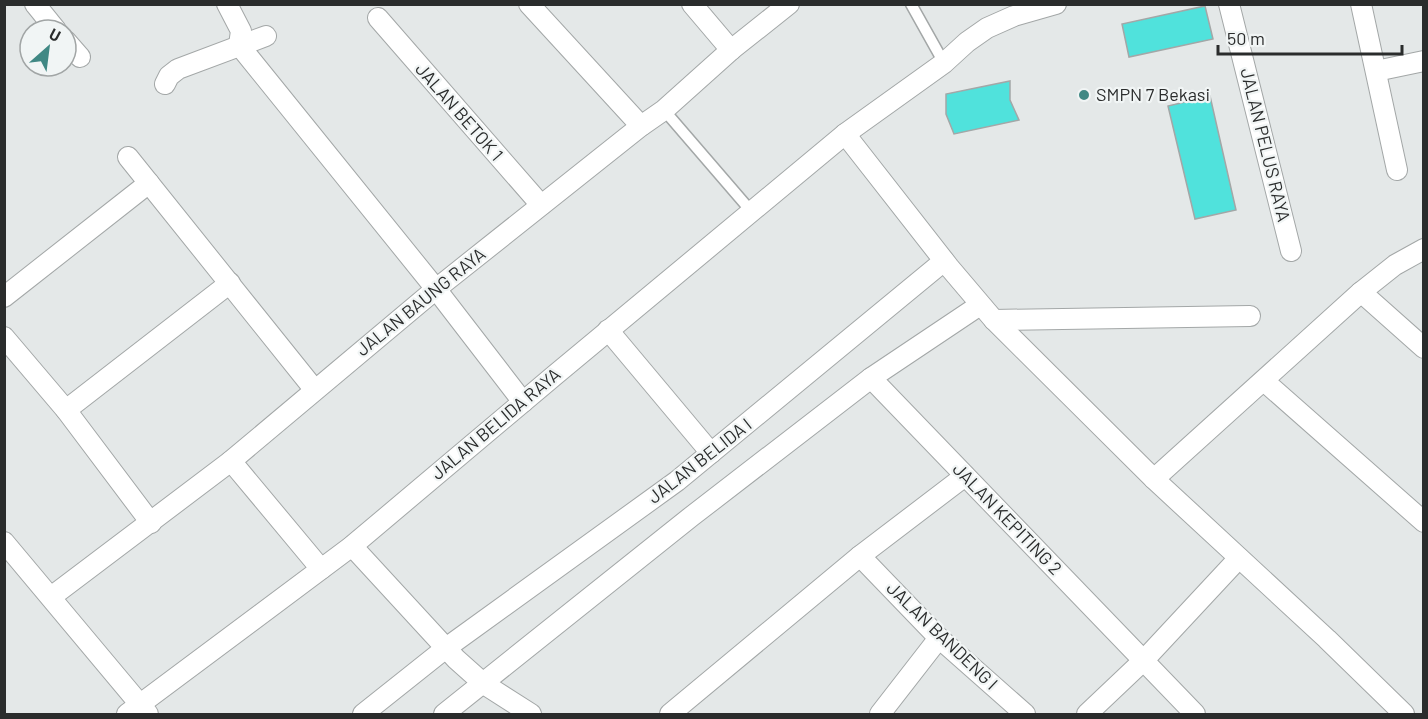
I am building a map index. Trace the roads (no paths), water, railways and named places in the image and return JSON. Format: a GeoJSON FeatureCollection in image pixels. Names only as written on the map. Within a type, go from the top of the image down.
{"type":"FeatureCollection","features":[{"type":"Feature","properties":{"kind":"street"},"geometry":{"type":"LineString","coordinates":[[35,4],[47,18]]}},
{"type":"Feature","properties":{"kind":"street"},"geometry":{"type":"LineString","coordinates":[[227,4],[241,31],[239,45],[436,289],[523,402]]}},
{"type":"Feature","properties":{"kind":"street"},"geometry":{"type":"LineString","coordinates":[[529,4],[641,126]]}},
{"type":"Feature","properties":{"kind":"street"},"geometry":{"type":"LineString","coordinates":[[692,4],[730,50]]}},
{"type":"Feature","properties":{"kind":"street","name":"JALAN BAUNG RAYA"},"geometry":{"type":"LineString","coordinates":[[51,597],[152,523],[231,461],[314,389],[436,289],[664,110],[730,50],[789,4]]}},
{"type":"Feature","properties":{"kind":"street","name":"JALAN BELIDA RAYA"},"geometry":{"type":"LineString","coordinates":[[139,711],[352,546],[845,134],[944,63],[987,28],[1014,16],[1056,4]]}},
{"type":"Feature","properties":{"kind":"street","name":"JALAN PELUS RAYA"},"geometry":{"type":"LineString","coordinates":[[1229,4],[1292,252]]}},
{"type":"Feature","properties":{"kind":"street"},"geometry":{"type":"LineString","coordinates":[[1361,4],[1397,170]]}},
{"type":"Feature","properties":{"kind":"street","name":"JALAN BETOK 1"},"geometry":{"type":"LineString","coordinates":[[378,18],[541,205]]}},
{"type":"Feature","properties":{"kind":"street"},"geometry":{"type":"LineString","coordinates":[[165,84],[168,76],[178,69],[266,36]]}},
{"type":"Feature","properties":{"kind":"street"},"geometry":{"type":"LineString","coordinates":[[1376,71],[1424,62]]}},
{"type":"Feature","properties":{"kind":"street"},"geometry":{"type":"LineString","coordinates":[[845,134],[946,264],[994,320],[1154,479],[1327,639],[1404,714]]}},
{"type":"Feature","properties":{"kind":"street"},"geometry":{"type":"LineString","coordinates":[[128,157],[314,389]]}},
{"type":"Feature","properties":{"kind":"street"},"geometry":{"type":"LineString","coordinates":[[4,297],[149,183]]}},
{"type":"Feature","properties":{"kind":"street"},"geometry":{"type":"LineString","coordinates":[[1154,479],[1361,292],[1395,265],[1424,249]]}},
{"type":"Feature","properties":{"kind":"street","name":"JALAN BELIDA I"},"geometry":{"type":"LineString","coordinates":[[363,714],[457,659],[946,264]]}},
{"type":"Feature","properties":{"kind":"street"},"geometry":{"type":"LineString","coordinates":[[66,410],[230,283]]}},
{"type":"Feature","properties":{"kind":"street"},"geometry":{"type":"LineString","coordinates":[[1361,292],[1424,348]]}},
{"type":"Feature","properties":{"kind":"street"},"geometry":{"type":"LineString","coordinates":[[444,714],[692,516],[871,378],[977,302]]}},
{"type":"Feature","properties":{"kind":"street"},"geometry":{"type":"LineString","coordinates":[[994,320],[1250,316]]}},
{"type":"Feature","properties":{"kind":"street"},"geometry":{"type":"LineString","coordinates":[[608,330],[711,453]]}},
{"type":"Feature","properties":{"kind":"street"},"geometry":{"type":"LineString","coordinates":[[4,337],[66,410],[152,523]]}},
{"type":"Feature","properties":{"kind":"street","name":"JALAN KEPITING 2"},"geometry":{"type":"LineString","coordinates":[[871,378],[1195,714]]}},
{"type":"Feature","properties":{"kind":"street"},"geometry":{"type":"LineString","coordinates":[[1264,381],[1424,522]]}},
{"type":"Feature","properties":{"kind":"street"},"geometry":{"type":"LineString","coordinates":[[231,461],[321,569]]}},
{"type":"Feature","properties":{"kind":"street"},"geometry":{"type":"LineString","coordinates":[[670,714],[860,556],[965,476]]}},
{"type":"Feature","properties":{"kind":"street"},"geometry":{"type":"LineString","coordinates":[[4,542],[51,597],[139,711]]}},
{"type":"Feature","properties":{"kind":"street"},"geometry":{"type":"LineString","coordinates":[[352,546],[457,659],[484,684],[531,714]]}},
{"type":"Feature","properties":{"kind":"street","name":"JALAN BANDENG I"},"geometry":{"type":"LineString","coordinates":[[860,556],[939,638],[1025,714]]}},
{"type":"Feature","properties":{"kind":"street"},"geometry":{"type":"LineString","coordinates":[[1087,714],[1144,660],[1239,558]]}},
{"type":"Feature","properties":{"kind":"street"},"geometry":{"type":"LineString","coordinates":[[879,713],[939,638]]}},
{"type":"Feature","properties":{"kind":"lane"},"geometry":{"type":"LineString","coordinates":[[911,4],[944,63]]}},
{"type":"Feature","properties":{"kind":"lane"},"geometry":{"type":"LineString","coordinates":[[664,110],[751,211]]}},
{"type":"Feature","properties":{"kind":"place","name":"SMPN 7 Bekasi"},"geometry":{"type":"Point","coordinates":[1084,95]}}]}
